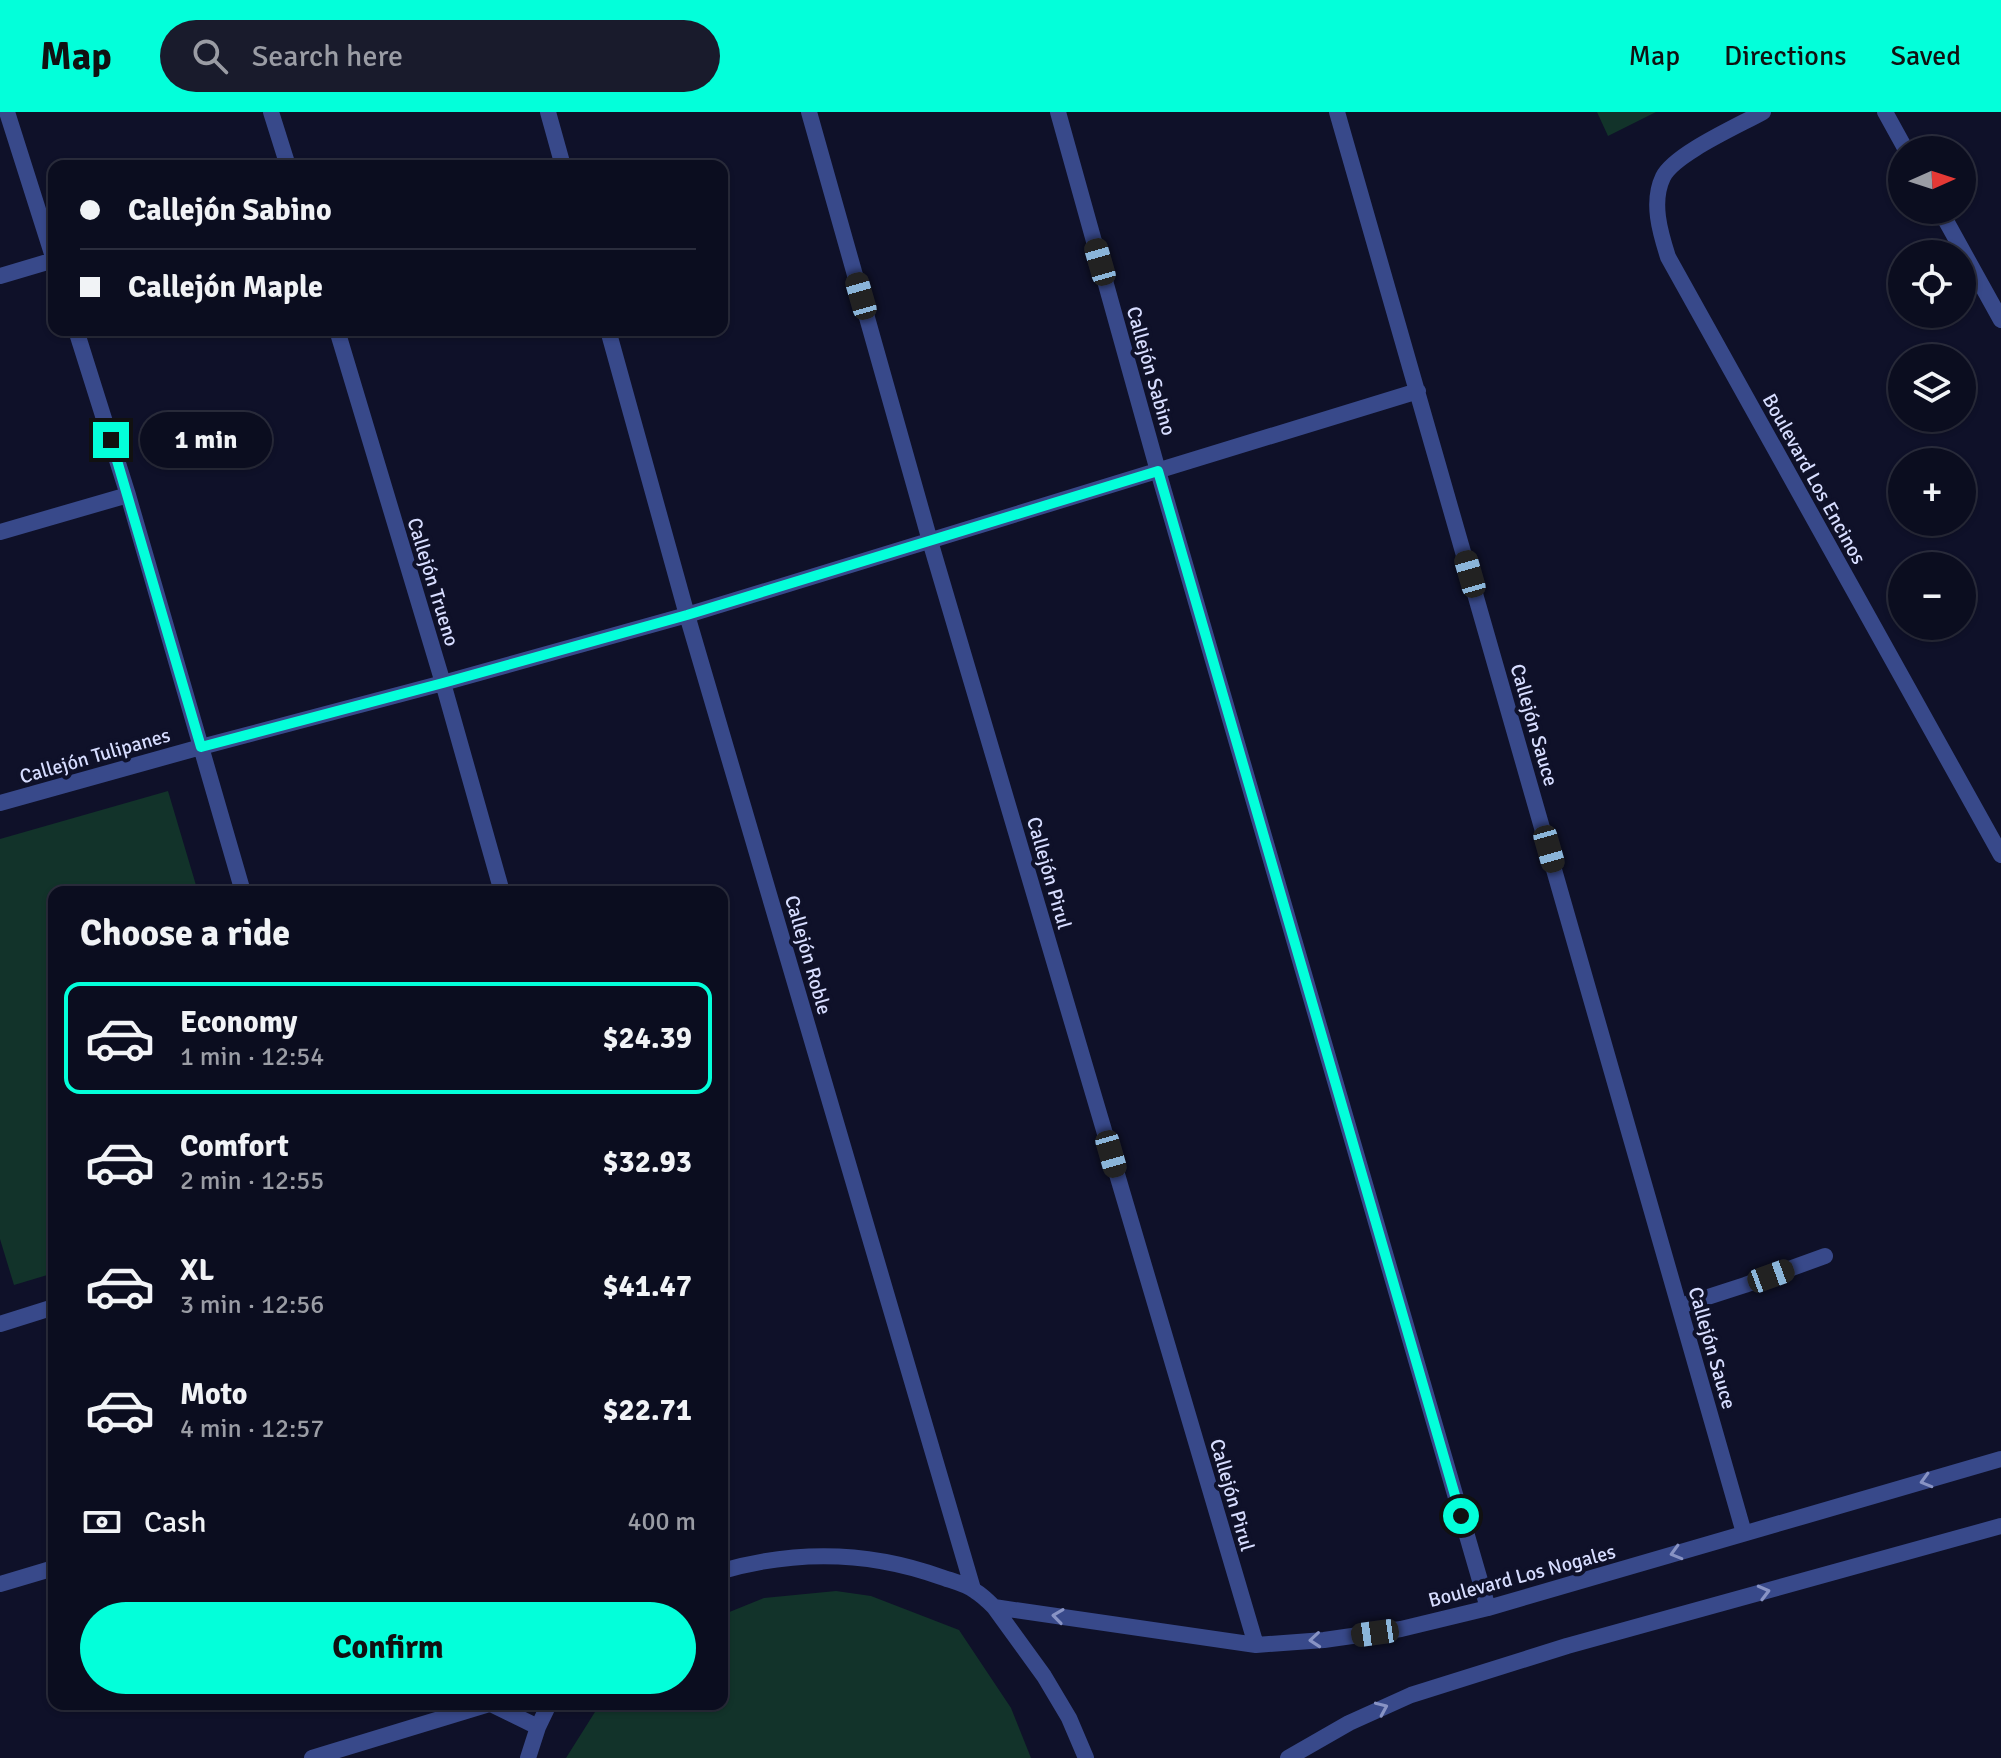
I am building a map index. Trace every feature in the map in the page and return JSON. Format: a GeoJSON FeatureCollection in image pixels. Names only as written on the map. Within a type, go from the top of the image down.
{"type":"FeatureCollection","features":[{"type":"Feature","properties":{"kind":"street"},"geometry":{"type":"LineString","coordinates":[[7,112],[48,241]]}},
{"type":"Feature","properties":{"kind":"street"},"geometry":{"type":"LineString","coordinates":[[271,112],[286,160]]}},
{"type":"Feature","properties":{"kind":"street"},"geometry":{"type":"LineString","coordinates":[[548,112],[561,160]]}},
{"type":"Feature","properties":{"kind":"street","name":"Callejón Pirul"},"geometry":{"type":"LineString","coordinates":[[809,112],[930,541],[1256,1645]]}},
{"type":"Feature","properties":{"kind":"street","name":"Callejón Sabino"},"geometry":{"type":"LineString","coordinates":[[1058,112],[1158,471],[1488,1608]]}},
{"type":"Feature","properties":{"kind":"street","name":"Callejón Sauce"},"geometry":{"type":"LineString","coordinates":[[1337,112],[1744,1533]]}},
{"type":"Feature","properties":{"kind":"street","name":"Boulevard Los Encinos"},"geometry":{"type":"LineString","coordinates":[[1763,112],[1682,157],[1664,175],[1657,199],[1660,232],[1668,257],[2001,855]]}},
{"type":"Feature","properties":{"kind":"street"},"geometry":{"type":"LineString","coordinates":[[1885,112],[1898,136]]}},
{"type":"Feature","properties":{"kind":"street"},"geometry":{"type":"LineString","coordinates":[[1948,224],[2001,320]]}},
{"type":"Feature","properties":{"kind":"street"},"geometry":{"type":"LineString","coordinates":[[0,276],[48,262]]}},
{"type":"Feature","properties":{"kind":"street"},"geometry":{"type":"LineString","coordinates":[[78,336],[128,495],[241,886]]}},
{"type":"Feature","properties":{"kind":"street","name":"Callejón Trueno"},"geometry":{"type":"LineString","coordinates":[[339,336],[500,886]]}},
{"type":"Feature","properties":{"kind":"street","name":"Callejón Roble"},"geometry":{"type":"LineString","coordinates":[[610,336],[687,615],[973,1589]]}},
{"type":"Feature","properties":{"kind":"street","name":"Callejón Tulipanes"},"geometry":{"type":"LineString","coordinates":[[0,803],[687,615],[1418,391]]}},
{"type":"Feature","properties":{"kind":"street"},"geometry":{"type":"LineString","coordinates":[[0,532],[128,495]]}},
{"type":"Feature","properties":{"kind":"street"},"geometry":{"type":"LineString","coordinates":[[1680,1306],[1825,1256]]}},
{"type":"Feature","properties":{"kind":"street"},"geometry":{"type":"LineString","coordinates":[[0,1324],[48,1309]]}},
{"type":"Feature","properties":{"kind":"street","name":"Boulevard Los Nogales"},"geometry":{"type":"LineString","coordinates":[[994,1607],[1256,1645],[1324,1640],[1401,1629],[1488,1608],[2001,1459]]}},
{"type":"Feature","properties":{"kind":"street"},"geometry":{"type":"LineString","coordinates":[[1288,1758],[1349,1723],[1411,1695],[1567,1646],[2001,1526]]}},
{"type":"Feature","properties":{"kind":"street"},"geometry":{"type":"LineString","coordinates":[[728,1569],[754,1562],[806,1556],[866,1558],[913,1567],[973,1589],[994,1607],[1044,1676],[1069,1718],[1086,1758]]}},
{"type":"Feature","properties":{"kind":"street"},"geometry":{"type":"LineString","coordinates":[[0,1584],[48,1570]]}},
{"type":"Feature","properties":{"kind":"street"},"geometry":{"type":"LineString","coordinates":[[312,1758],[470,1710]]}},
{"type":"Feature","properties":{"kind":"street"},"geometry":{"type":"LineString","coordinates":[[503,1710],[538,1727]]}},
{"type":"Feature","properties":{"kind":"street"},"geometry":{"type":"LineString","coordinates":[[528,1758],[546,1710]]}},
{"type":"Feature","properties":{"kind":"green space"},"geometry":{"type":"Polygon","coordinates":[[[1597,112],[1656,112],[1608,136],[1597,112]]]}},
{"type":"Feature","properties":{"kind":"green space"},"geometry":{"type":"Polygon","coordinates":[[[168,791],[196,886],[48,886],[48,1275],[14,1285],[0,1239],[0,839],[168,791]]]}},
{"type":"Feature","properties":{"kind":"green space"},"geometry":{"type":"Polygon","coordinates":[[[836,1591],[871,1596],[959,1630],[1011,1708],[1031,1758],[566,1758],[596,1710],[728,1710],[728,1613],[764,1598],[836,1591]]]}},
{"type":"Feature","properties":{"kind":"route"},"geometry":{"type":"LineString","coordinates":[[111,440],[201,747],[687,615],[1158,471],[1461,1516]]}}]}
